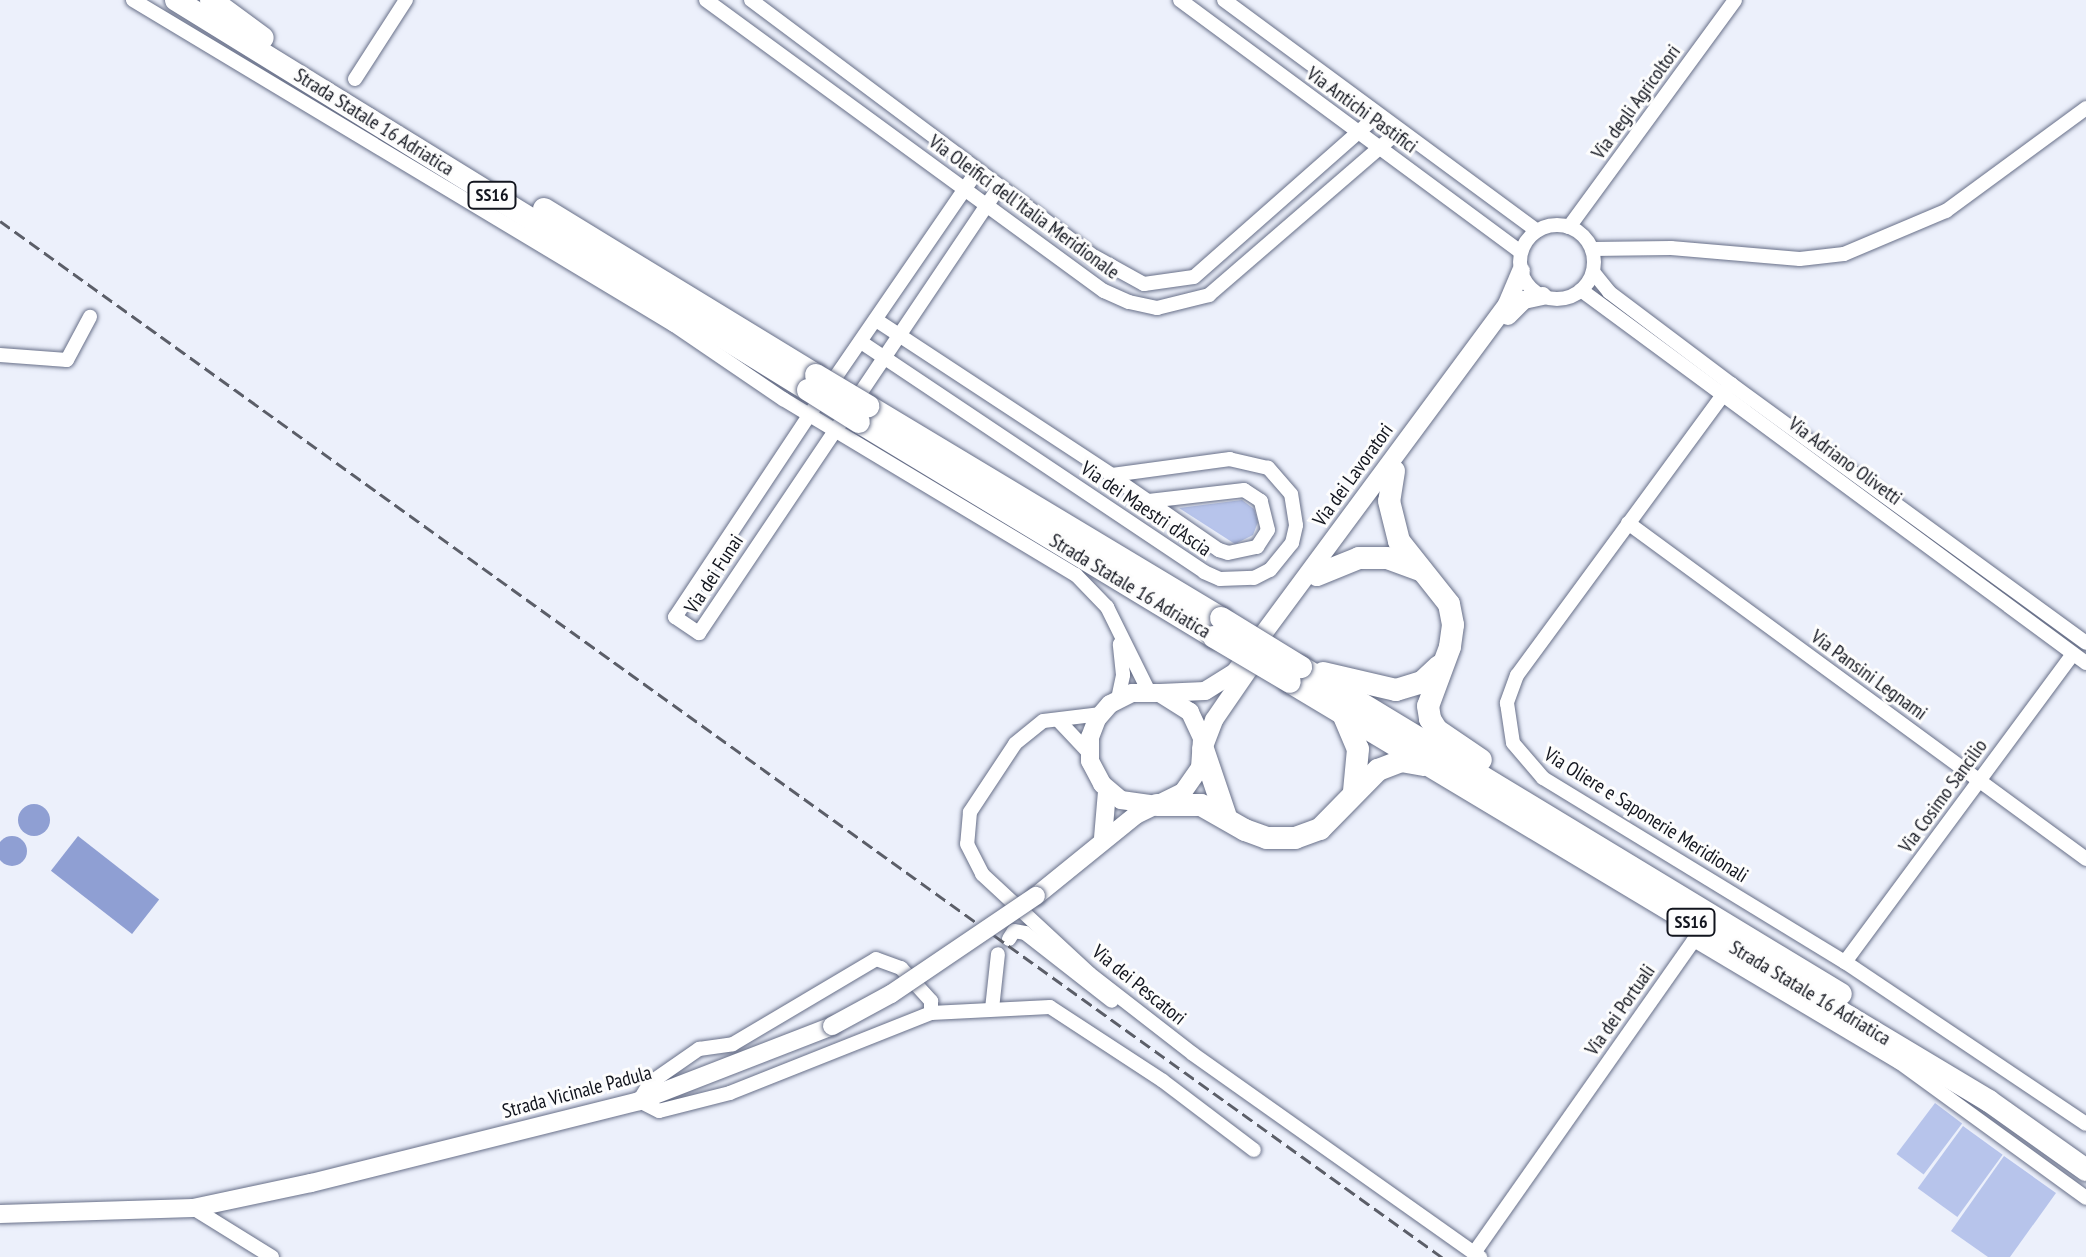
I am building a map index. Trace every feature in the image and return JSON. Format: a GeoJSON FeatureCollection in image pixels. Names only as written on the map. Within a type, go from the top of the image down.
{"type":"FeatureCollection","features":[{"type":"Feature","properties":{"kind":"highway","name":"SS16"},"geometry":{"type":"LineString","coordinates":[[169,0],[220,27]]}},
{"type":"Feature","properties":{"kind":"highway","name":"Strada Statale 16 Adriatica"},"geometry":{"type":"LineString","coordinates":[[176,0],[1296,675],[1546,814],[1990,1085],[2086,1153]]}},
{"type":"Feature","properties":{"kind":"highway","name":"Strada Statale 16 Adriatica"},"geometry":{"type":"LineString","coordinates":[[200,0],[812,383]]}},
{"type":"Feature","properties":{"kind":"highway","name":"SS16"},"geometry":{"type":"LineString","coordinates":[[211,0],[264,38]]}},
{"type":"Feature","properties":{"kind":"highway"},"geometry":{"type":"LineString","coordinates":[[1394,471],[1389,501],[1399,541],[1428,573],[1449,604],[1452,636],[1428,706],[1437,730],[1546,814]]}},
{"type":"Feature","properties":{"kind":"highway"},"geometry":{"type":"LineString","coordinates":[[1317,575],[1359,558],[1387,558],[1428,573]]}},
{"type":"Feature","properties":{"kind":"highway"},"geometry":{"type":"LineString","coordinates":[[1296,675],[1396,690],[1422,682],[1443,663]]}},
{"type":"Feature","properties":{"kind":"highway","name":"Strada Statale 16 Adriatica"},"geometry":{"type":"LineString","coordinates":[[1296,675],[1343,713],[1989,1101],[2086,1170]]}},
{"type":"Feature","properties":{"kind":"highway"},"geometry":{"type":"LineString","coordinates":[[1343,713],[1358,749],[1358,773],[1348,803]]}},
{"type":"Feature","properties":{"kind":"highway"},"geometry":{"type":"LineString","coordinates":[[1203,749],[1226,817]]}},
{"type":"Feature","properties":{"kind":"highway"},"geometry":{"type":"LineString","coordinates":[[1157,805],[1201,805],[1267,838],[1295,838],[1320,829],[1348,803],[1367,777],[1401,761],[1451,776]]}},
{"type":"Feature","properties":{"kind":"main road"},"geometry":{"type":"LineString","coordinates":[[1510,306],[1521,262]]}},
{"type":"Feature","properties":{"kind":"main road"},"geometry":{"type":"LineString","coordinates":[[1510,306],[1543,296]]}},
{"type":"Feature","properties":{"kind":"main road","name":"Via dei Lavoratori"},"geometry":{"type":"LineString","coordinates":[[1240,673],[1394,471],[1510,306]]}},
{"type":"Feature","properties":{"kind":"main road","name":"Via dei Lavoratori"},"geometry":{"type":"LineString","coordinates":[[1240,673],[1510,306]]}},
{"type":"Feature","properties":{"kind":"main road"},"geometry":{"type":"LineString","coordinates":[[1103,838],[1107,791],[1089,753],[1101,714],[1118,699],[1155,692],[1205,691],[1240,673]]}},
{"type":"Feature","properties":{"kind":"main road","name":"Strada Vicinale Padula"},"geometry":{"type":"LineString","coordinates":[[0,1214],[193,1208],[639,1101],[832,1026],[927,972],[1036,896],[1103,838],[1189,786],[1214,720],[1240,673]]}},
{"type":"Feature","properties":{"kind":"main road"},"geometry":{"type":"LineString","coordinates":[[1155,692],[1190,712],[1203,749]]}},
{"type":"Feature","properties":{"kind":"main road"},"geometry":{"type":"LineString","coordinates":[[1107,791],[1127,802],[1157,805]]}},
{"type":"Feature","properties":{"kind":"street"},"geometry":{"type":"LineString","coordinates":[[133,0],[335,114],[674,325],[832,430],[1076,575],[1107,607],[1155,692]]}},
{"type":"Feature","properties":{"kind":"street"},"geometry":{"type":"LineString","coordinates":[[355,79],[406,0]]}},
{"type":"Feature","properties":{"kind":"street","name":"Via Oleifici dell'Italia Meridionale"},"geometry":{"type":"LineString","coordinates":[[706,0],[1058,258],[1129,302],[1157,308],[1187,304],[1224,284],[1399,131]]}},
{"type":"Feature","properties":{"kind":"street","name":"Via Oleifici dell'Italia Meridionale"},"geometry":{"type":"LineString","coordinates":[[751,0],[1118,273],[1144,284],[1194,277],[1378,115]]}},
{"type":"Feature","properties":{"kind":"street","name":"Via Antichi Pastifici"},"geometry":{"type":"LineString","coordinates":[[1180,0],[1380,148],[1521,262]]}},
{"type":"Feature","properties":{"kind":"street","name":"Via Antichi Pastifici"},"geometry":{"type":"LineString","coordinates":[[1224,0],[1537,231]]}},
{"type":"Feature","properties":{"kind":"street","name":"Via degli Agricoltori"},"geometry":{"type":"LineString","coordinates":[[1569,227],[1735,0]]}},
{"type":"Feature","properties":{"kind":"street"},"geometry":{"type":"LineString","coordinates":[[1592,249],[1671,248],[1800,259],[1844,254],[1946,211],[2086,108]]}},
{"type":"Feature","properties":{"kind":"street","name":"Via dei Funai"},"geometry":{"type":"LineString","coordinates":[[977,171],[675,617],[699,633],[832,430],[999,187]]}},
{"type":"Feature","properties":{"kind":"street"},"geometry":{"type":"LineString","coordinates":[[1569,227],[1592,249],[1593,272],[1581,290],[1563,299],[1543,296],[1521,262],[1537,231],[1569,227]]}},
{"type":"Feature","properties":{"kind":"street"},"geometry":{"type":"LineString","coordinates":[[1058,258],[1072,239]]}},
{"type":"Feature","properties":{"kind":"street","name":"Via Adriano Olivetti"},"geometry":{"type":"LineString","coordinates":[[1593,272],[1609,292],[1727,390],[2086,663]]}},
{"type":"Feature","properties":{"kind":"street","name":"Via Adriano Olivetti"},"geometry":{"type":"LineString","coordinates":[[1581,290],[2086,643]]}},
{"type":"Feature","properties":{"kind":"street"},"geometry":{"type":"LineString","coordinates":[[0,355],[67,360],[90,317]]}},
{"type":"Feature","properties":{"kind":"street","name":"Via dei Maestri d’Ascia"},"geometry":{"type":"LineString","coordinates":[[861,342],[1220,579],[1254,578],[1270,570],[1292,543],[1296,525],[1291,494],[1268,468],[1230,459],[1143,474],[1104,471],[876,320]]}},
{"type":"Feature","properties":{"kind":"street","name":"Via Oliere e Saponerie Meridionali"},"geometry":{"type":"LineString","coordinates":[[1727,390],[1517,675],[1507,703],[1513,743],[1543,778],[1845,962],[2086,1124]]}},
{"type":"Feature","properties":{"kind":"street"},"geometry":{"type":"LineString","coordinates":[[1104,471],[1149,501],[1228,553],[1257,547],[1268,530],[1267,510],[1244,490],[1149,501]]}},
{"type":"Feature","properties":{"kind":"street"},"geometry":{"type":"LineString","coordinates":[[1118,514],[1143,474]]}},
{"type":"Feature","properties":{"kind":"street","name":"Via Pansini Legnami"},"geometry":{"type":"LineString","coordinates":[[1628,523],[2086,859]]}},
{"type":"Feature","properties":{"kind":"street"},"geometry":{"type":"LineString","coordinates":[[1118,699],[1123,675],[1119,632]]}},
{"type":"Feature","properties":{"kind":"street","name":"Via Cosimo Sancilio"},"geometry":{"type":"LineString","coordinates":[[1845,962],[2073,654]]}},
{"type":"Feature","properties":{"kind":"street","name":"Via dei Pescatori"},"geometry":{"type":"LineString","coordinates":[[1101,714],[1032,726],[1015,744],[975,801],[967,844],[992,884],[1138,1011],[1477,1255]]}},
{"type":"Feature","properties":{"kind":"street"},"geometry":{"type":"LineString","coordinates":[[1059,721],[1089,753]]}},
{"type":"Feature","properties":{"kind":"street"},"geometry":{"type":"LineString","coordinates":[[1009,939],[1014,931],[1025,933],[1087,984],[1138,1011]]}},
{"type":"Feature","properties":{"kind":"street","name":"Via dei Portuali"},"geometry":{"type":"LineString","coordinates":[[1477,1255],[1694,940],[1899,1062],[2086,1198]]}},
{"type":"Feature","properties":{"kind":"street"},"geometry":{"type":"LineString","coordinates":[[992,1009],[998,954]]}},
{"type":"Feature","properties":{"kind":"street"},"geometry":{"type":"LineString","coordinates":[[931,1013],[931,1001],[901,968],[876,959],[733,1044],[699,1049],[650,1083],[639,1101],[659,1111],[730,1093],[931,1013],[1050,1007],[1163,1081],[1254,1150]]}},
{"type":"Feature","properties":{"kind":"street"},"geometry":{"type":"LineString","coordinates":[[193,1208],[272,1257]]}},
{"type":"Feature","properties":{"kind":"shaded area"},"geometry":{"type":"Polygon","coordinates":[[[1242,500],[1254,509],[1258,522],[1253,535],[1235,544],[1179,508],[1242,500]]]}},
{"type":"Feature","properties":{"kind":"shaded area"},"geometry":{"type":"Polygon","coordinates":[[[34,804],[46,808],[50,820],[46,832],[34,836],[22,832],[18,820],[22,808],[34,804]]]}},
{"type":"Feature","properties":{"kind":"shaded area"},"geometry":{"type":"Polygon","coordinates":[[[12,836],[23,840],[27,851],[23,862],[12,866],[1,862],[-3,851],[1,840],[12,836]]]}},
{"type":"Feature","properties":{"kind":"shaded area"},"geometry":{"type":"Polygon","coordinates":[[[78,836],[159,899],[132,934],[51,871],[78,836]]]}},
{"type":"Feature","properties":{"kind":"shaded area"},"geometry":{"type":"Polygon","coordinates":[[[1935,1103],[1962,1123],[1924,1175],[1896,1154],[1935,1103]]]}},
{"type":"Feature","properties":{"kind":"shaded area"},"geometry":{"type":"Polygon","coordinates":[[[1963,1126],[2003,1155],[1957,1217],[1918,1188],[1963,1126]]]}},
{"type":"Feature","properties":{"kind":"shaded area"},"geometry":{"type":"Polygon","coordinates":[[[2004,1156],[2056,1193],[2010,1257],[1988,1257],[1951,1231],[2004,1156]]]}},
{"type":"Feature","properties":{"kind":"railway"},"geometry":{"type":"LineString","coordinates":[[0,221],[1442,1257]]}}]}
